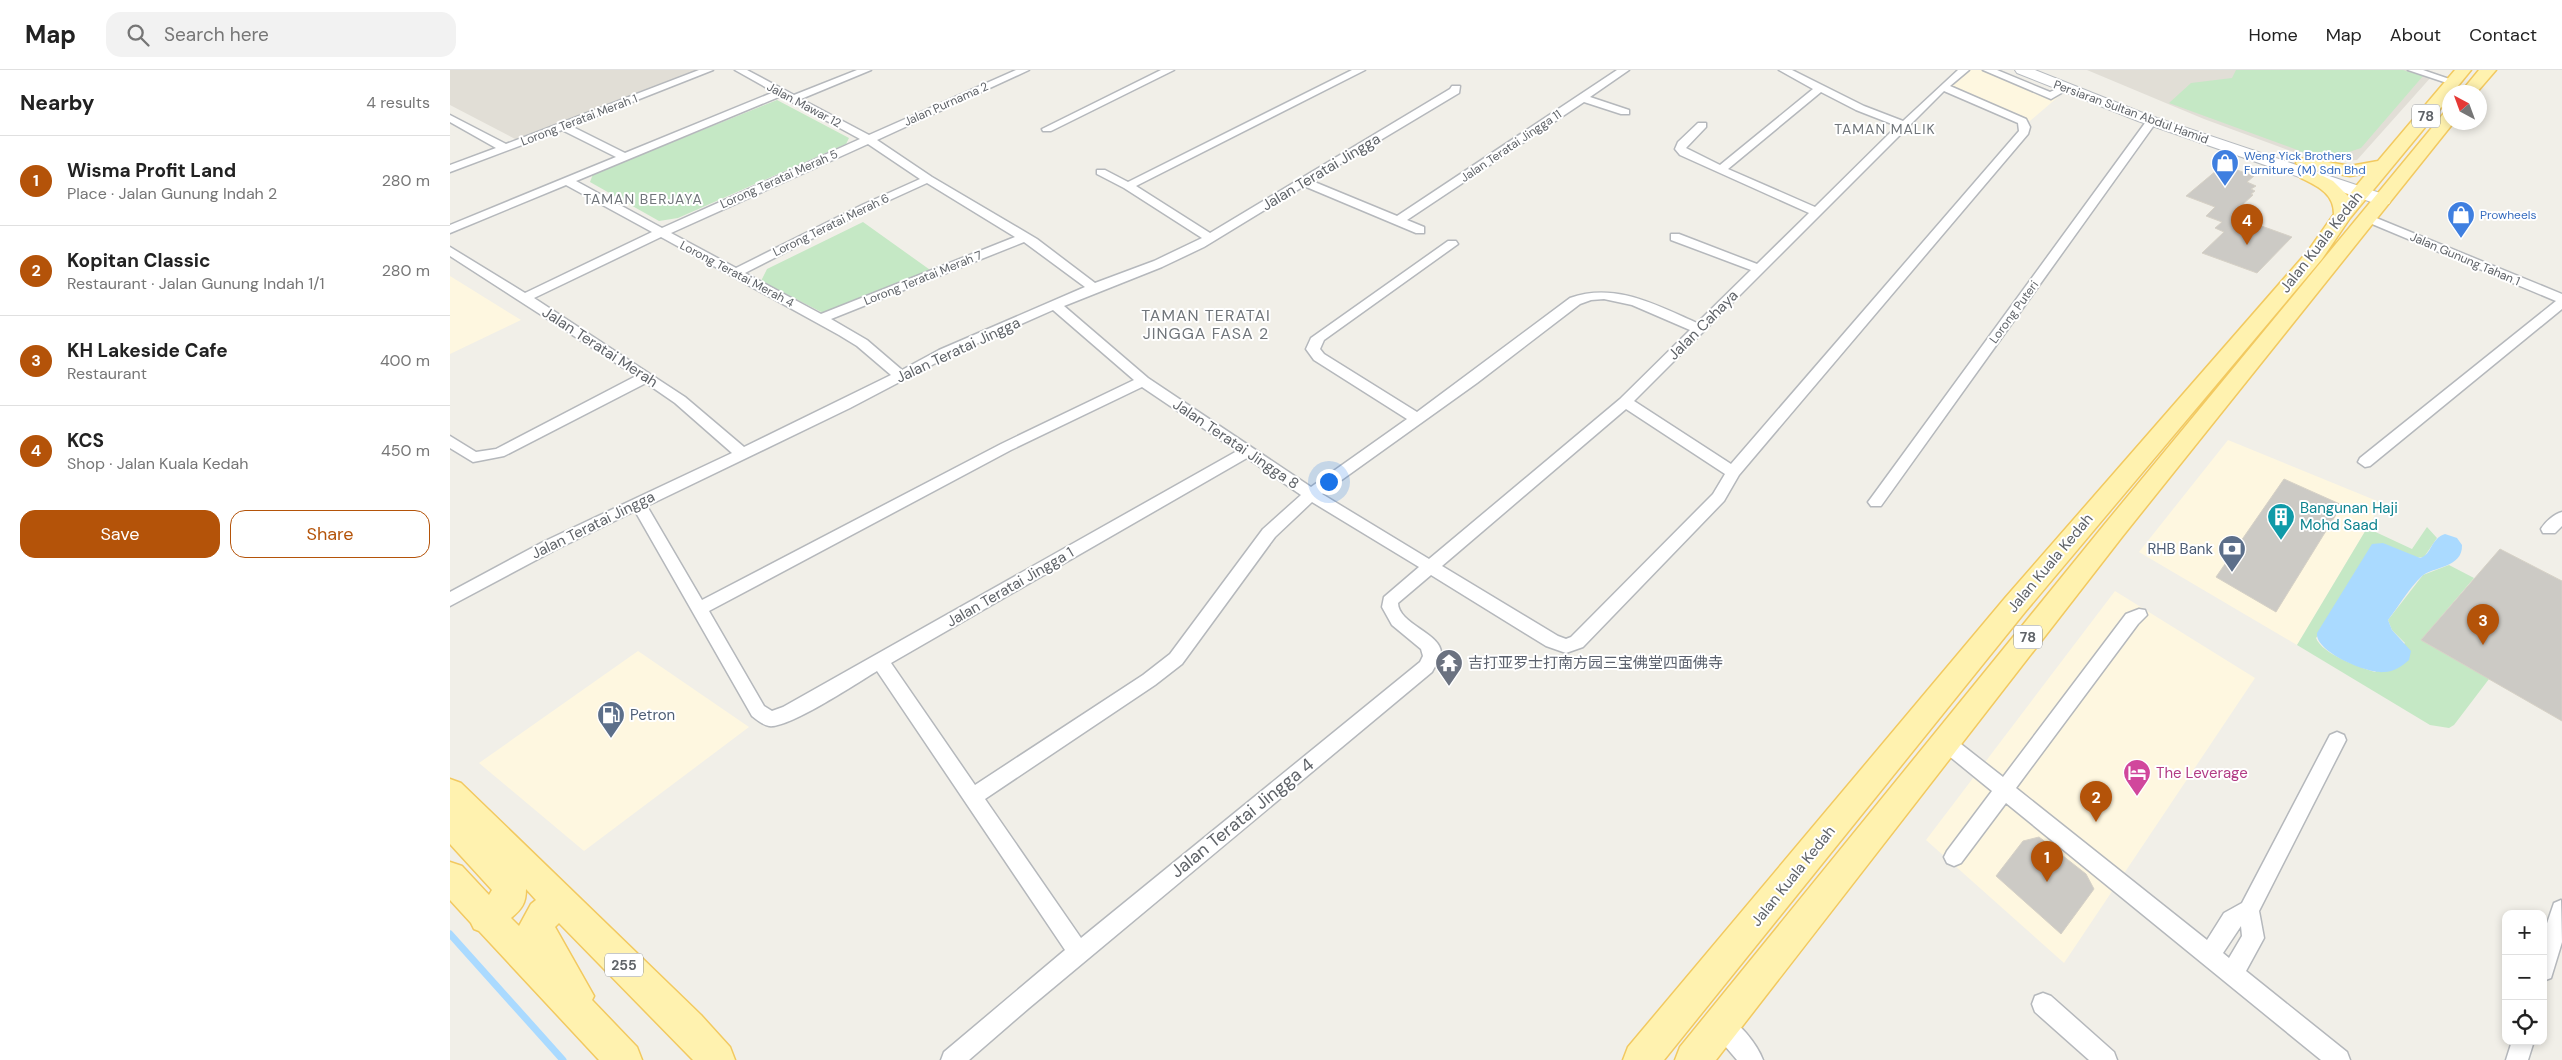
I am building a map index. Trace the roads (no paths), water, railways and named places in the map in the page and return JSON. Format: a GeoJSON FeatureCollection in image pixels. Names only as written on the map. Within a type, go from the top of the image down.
{"type":"FeatureCollection","features":[{"type":"Feature","properties":{"kind":"main road","name":"Persiaran Sultan Abdul Hamid"},"geometry":{"type":"LineString","coordinates":[[2022,70],[2152,121],[2306,168],[2364,188],[2371,206]]}},
{"type":"Feature","properties":{"kind":"main road","name":"Persiaran Sultan Abdul Hamid"},"geometry":{"type":"LineString","coordinates":[[2054,70],[2306,168]]}},
{"type":"Feature","properties":{"kind":"main road"},"geometry":{"type":"LineString","coordinates":[[2475,85],[2488,70]]}},
{"type":"Feature","properties":{"kind":"main road","name":"Jalan Kuala Kedah"},"geometry":{"type":"LineString","coordinates":[[2371,206],[2364,188],[2458,76]]}},
{"type":"Feature","properties":{"kind":"main road","name":"Jalan Kuala Kedah"},"geometry":{"type":"LineString","coordinates":[[1693,1060],[2371,206],[2442,125]]}},
{"type":"Feature","properties":{"kind":"main road"},"geometry":{"type":"LineString","coordinates":[[2306,168],[2333,190],[2341,198],[2344,206],[2397,204],[2414,186],[2446,142],[2445,130]]}},
{"type":"Feature","properties":{"kind":"main road"},"geometry":{"type":"LineString","coordinates":[[2306,168],[2350,170],[2383,165]]}},
{"type":"Feature","properties":{"kind":"main road","name":"Jalan Kuala Kedah"},"geometry":{"type":"LineString","coordinates":[[1641,1060],[2015,605],[2315,255],[2371,206]]}},
{"type":"Feature","properties":{"kind":"main road","name":"255"},"geometry":{"type":"LineString","coordinates":[[450,792],[717,1060]]}},
{"type":"Feature","properties":{"kind":"main road"},"geometry":{"type":"LineString","coordinates":[[450,822],[509,885],[509,899],[486,918]]}},
{"type":"Feature","properties":{"kind":"main road"},"geometry":{"type":"LineString","coordinates":[[450,877],[486,918],[596,1029],[624,1060]]}},
{"type":"Feature","properties":{"kind":"main road"},"geometry":{"type":"LineString","coordinates":[[561,902],[543,915],[536,927],[596,1029]]}},
{"type":"Feature","properties":{"kind":"main road"},"geometry":{"type":"LineString","coordinates":[[1730,953],[1758,977]]}},
{"type":"Feature","properties":{"kind":"street","name":"Lorong Teratai Merah 1"},"geometry":{"type":"LineString","coordinates":[[450,169],[708,70]]}},
{"type":"Feature","properties":{"kind":"street","name":"Jalan Mawar 12"},"geometry":{"type":"LineString","coordinates":[[740,70],[868,139]]}},
{"type":"Feature","properties":{"kind":"street"},"geometry":{"type":"LineString","coordinates":[[792,99],[866,70]]}},
{"type":"Feature","properties":{"kind":"street","name":"Jalan Purnama 2"},"geometry":{"type":"LineString","coordinates":[[868,139],[1024,70]]}},
{"type":"Feature","properties":{"kind":"street"},"geometry":{"type":"LineString","coordinates":[[1047,129],[1169,70]]}},
{"type":"Feature","properties":{"kind":"street"},"geometry":{"type":"LineString","coordinates":[[1128,186],[1360,70]]}},
{"type":"Feature","properties":{"kind":"street","name":"Jalan Teratai Jingga 11"},"geometry":{"type":"LineString","coordinates":[[1398,222],[1624,70]]}},
{"type":"Feature","properties":{"kind":"street"},"geometry":{"type":"LineString","coordinates":[[1784,70],[1860,108],[1904,125]]}},
{"type":"Feature","properties":{"kind":"street","name":"Jalan Cahaya"},"geometry":{"type":"LineString","coordinates":[[1430,566],[1625,402],[1904,125],[1943,87],[1964,70]]}},
{"type":"Feature","properties":{"kind":"street"},"geometry":{"type":"LineString","coordinates":[[1988,70],[2051,96],[2065,88]]}},
{"type":"Feature","properties":{"kind":"street"},"geometry":{"type":"LineString","coordinates":[[2413,70],[2458,76]]}},
{"type":"Feature","properties":{"kind":"street"},"geometry":{"type":"LineString","coordinates":[[1625,402],[1733,472],[2024,132],[2025,127],[2022,121],[1943,87]]}},
{"type":"Feature","properties":{"kind":"street","name":"Jalan Teratai Jingga"},"geometry":{"type":"LineString","coordinates":[[450,600],[550,546],[901,376],[944,353],[1094,288],[1158,264],[1210,238],[1455,91],[1456,88]]}},
{"type":"Feature","properties":{"kind":"street"},"geometry":{"type":"LineString","coordinates":[[1720,170],[1820,88]]}},
{"type":"Feature","properties":{"kind":"street"},"geometry":{"type":"LineString","coordinates":[[450,229],[781,93]]}},
{"type":"Feature","properties":{"kind":"street"},"geometry":{"type":"LineString","coordinates":[[1583,98],[1625,112]]}},
{"type":"Feature","properties":{"kind":"street"},"geometry":{"type":"LineString","coordinates":[[450,118],[505,148]]}},
{"type":"Feature","properties":{"kind":"street","name":"Lorong Puteri"},"geometry":{"type":"LineString","coordinates":[[1876,502],[2152,121]]}},
{"type":"Feature","properties":{"kind":"street"},"geometry":{"type":"LineString","coordinates":[[1702,125],[1682,144],[1680,149],[1684,154],[1816,212]]}},
{"type":"Feature","properties":{"kind":"street"},"geometry":{"type":"LineString","coordinates":[[564,126],[625,157]]}},
{"type":"Feature","properties":{"kind":"street"},"geometry":{"type":"LineString","coordinates":[[868,139],[928,180],[1025,237],[1094,288]]}},
{"type":"Feature","properties":{"kind":"street","name":"Lorong Teratai Merah 5"},"geometry":{"type":"LineString","coordinates":[[524,298],[868,139]]}},
{"type":"Feature","properties":{"kind":"street"},"geometry":{"type":"LineString","coordinates":[[1101,172],[1128,186],[1210,238]]}},
{"type":"Feature","properties":{"kind":"street","name":"Lorong Teratai Merah 6"},"geometry":{"type":"LineString","coordinates":[[736,273],[834,223],[928,180]]}},
{"type":"Feature","properties":{"kind":"street","name":"Lorong Teratai Merah 4"},"geometry":{"type":"LineString","coordinates":[[566,181],[862,343],[901,376]]}},
{"type":"Feature","properties":{"kind":"street"},"geometry":{"type":"LineString","coordinates":[[1304,182],[1420,230]]}},
{"type":"Feature","properties":{"kind":"street","name":"Jalan Gunung Tahan 1"},"geometry":{"type":"LineString","coordinates":[[2371,206],[2562,299]]}},
{"type":"Feature","properties":{"kind":"street","name":"Lorong Teratai Merah 7"},"geometry":{"type":"LineString","coordinates":[[820,319],[1025,237]]}},
{"type":"Feature","properties":{"kind":"street"},"geometry":{"type":"LineString","coordinates":[[1675,237],[1759,269]]}},
{"type":"Feature","properties":{"kind":"street"},"geometry":{"type":"LineString","coordinates":[[1416,418],[1319,357],[1313,349],[1314,343],[1318,338],[1452,244]]}},
{"type":"Feature","properties":{"kind":"street","name":"Jalan Teratai Merah"},"geometry":{"type":"LineString","coordinates":[[450,251],[646,377],[692,409],[741,453]]}},
{"type":"Feature","properties":{"kind":"street"},"geometry":{"type":"LineString","coordinates":[[973,797],[1149,680],[1176,659],[1269,533],[1311,494],[1472,380],[1586,295],[1611,294],[1699,329]]}},
{"type":"Feature","properties":{"kind":"street"},"geometry":{"type":"LineString","coordinates":[[2364,462],[2562,303]]}},
{"type":"Feature","properties":{"kind":"street","name":"Jalan Teratai Jingga 8"},"geometry":{"type":"LineString","coordinates":[[1054,305],[1143,381],[1311,494],[1552,641],[1566,646],[1577,642],[1719,497],[1733,472]]}},
{"type":"Feature","properties":{"kind":"street"},"geometry":{"type":"LineString","coordinates":[[450,441],[473,457],[499,453],[646,377]]}},
{"type":"Feature","properties":{"kind":"street"},"geometry":{"type":"LineString","coordinates":[[638,503],[700,609],[1006,447],[1143,381]]}},
{"type":"Feature","properties":{"kind":"street","name":"Jalan Teratai Jingga 1"},"geometry":{"type":"LineString","coordinates":[[700,609],[758,711],[770,719],[789,713],[1248,451]]}},
{"type":"Feature","properties":{"kind":"street"},"geometry":{"type":"LineString","coordinates":[[2549,529],[2562,516]]}},
{"type":"Feature","properties":{"kind":"street","name":"Jalan Teratai Jingga 4"},"geometry":{"type":"LineString","coordinates":[[952,1060],[1426,667],[1432,656],[1432,650],[1392,615],[1388,606],[1394,597],[1430,566]]}},
{"type":"Feature","properties":{"kind":"street"},"geometry":{"type":"LineString","coordinates":[[1954,857],[2132,619],[2140,615]]}},
{"type":"Feature","properties":{"kind":"street"},"geometry":{"type":"LineString","coordinates":[[880,661],[1079,953]]}},
{"type":"Feature","properties":{"kind":"street"},"geometry":{"type":"LineString","coordinates":[[2210,955],[2231,920],[2248,910],[2337,740]]}},
{"type":"Feature","properties":{"kind":"street"},"geometry":{"type":"LineString","coordinates":[[1945,742],[2339,1060]]}},
{"type":"Feature","properties":{"kind":"street"},"geometry":{"type":"LineString","coordinates":[[2232,974],[2253,938],[2248,910]]}},
{"type":"Feature","properties":{"kind":"street"},"geometry":{"type":"LineString","coordinates":[[2547,957],[2561,910]]}},
{"type":"Feature","properties":{"kind":"street"},"geometry":{"type":"LineString","coordinates":[[2043,1004],[2106,1060]]}},
{"type":"Feature","properties":{"kind":"street"},"geometry":{"type":"LineString","coordinates":[[1722,1025],[1752,1060]]}},
{"type":"Feature","properties":{"kind":"street"},"geometry":{"type":"LineString","coordinates":[[2517,1060],[2522,1045]]}},
{"type":"Feature","properties":{"kind":"water"},"geometry":{"type":"Polygon","coordinates":[[[2445,534],[2457,538],[2462,545],[2458,558],[2446,566],[2422,576],[2388,620],[2392,630],[2411,651],[2409,660],[2394,670],[2376,672],[2355,666],[2324,647],[2317,633],[2372,544],[2383,543],[2420,558],[2427,554],[2436,539],[2445,534]]]}},
{"type":"Feature","properties":{"kind":"waterway"},"geometry":{"type":"LineString","coordinates":[[450,934],[563,1060]]}},
{"type":"Feature","properties":{"kind":"place","name":"Weng Yick Brothers Furniture (M) Sdn Bhd"},"geometry":{"type":"Point","coordinates":[2225,187]}},
{"type":"Feature","properties":{"kind":"place","name":"Prowheels"},"geometry":{"type":"Point","coordinates":[2461,239]}},
{"type":"Feature","properties":{"kind":"place","name":"KCS"},"geometry":{"type":"Point","coordinates":[2247,245]}},
{"type":"Feature","properties":{"kind":"place","name":"Bangunan Haji Mohd Saad"},"geometry":{"type":"Point","coordinates":[2281,541]}},
{"type":"Feature","properties":{"kind":"place","name":"RHB Bank"},"geometry":{"type":"Point","coordinates":[2232,573]}},
{"type":"Feature","properties":{"kind":"place","name":"KH Lakeside Cafe"},"geometry":{"type":"Point","coordinates":[2483,645]}},
{"type":"Feature","properties":{"kind":"place","name":"吉打亚罗士打南方园三宝佛堂四面佛寺"},"geometry":{"type":"Point","coordinates":[1449,687]}},
{"type":"Feature","properties":{"kind":"place","name":"Petron"},"geometry":{"type":"Point","coordinates":[611,739]}},
{"type":"Feature","properties":{"kind":"place","name":"The Leverage"},"geometry":{"type":"Point","coordinates":[2137,797]}},
{"type":"Feature","properties":{"kind":"place","name":"Kopitan Classic"},"geometry":{"type":"Point","coordinates":[2096,822]}},
{"type":"Feature","properties":{"kind":"place","name":"Wisma Profit Land"},"geometry":{"type":"Point","coordinates":[2047,882]}},
{"type":"Feature","properties":{"kind":"district","name":"TAMAN MALIK"},"geometry":{"type":"Point","coordinates":[1885,129]}},
{"type":"Feature","properties":{"kind":"district","name":"TAMAN BERJAYA"},"geometry":{"type":"Point","coordinates":[643,199]}},
{"type":"Feature","properties":{"kind":"district","name":"TAMAN TERATAI JINGGA FASA 2"},"geometry":{"type":"Point","coordinates":[1206,324]}}]}
